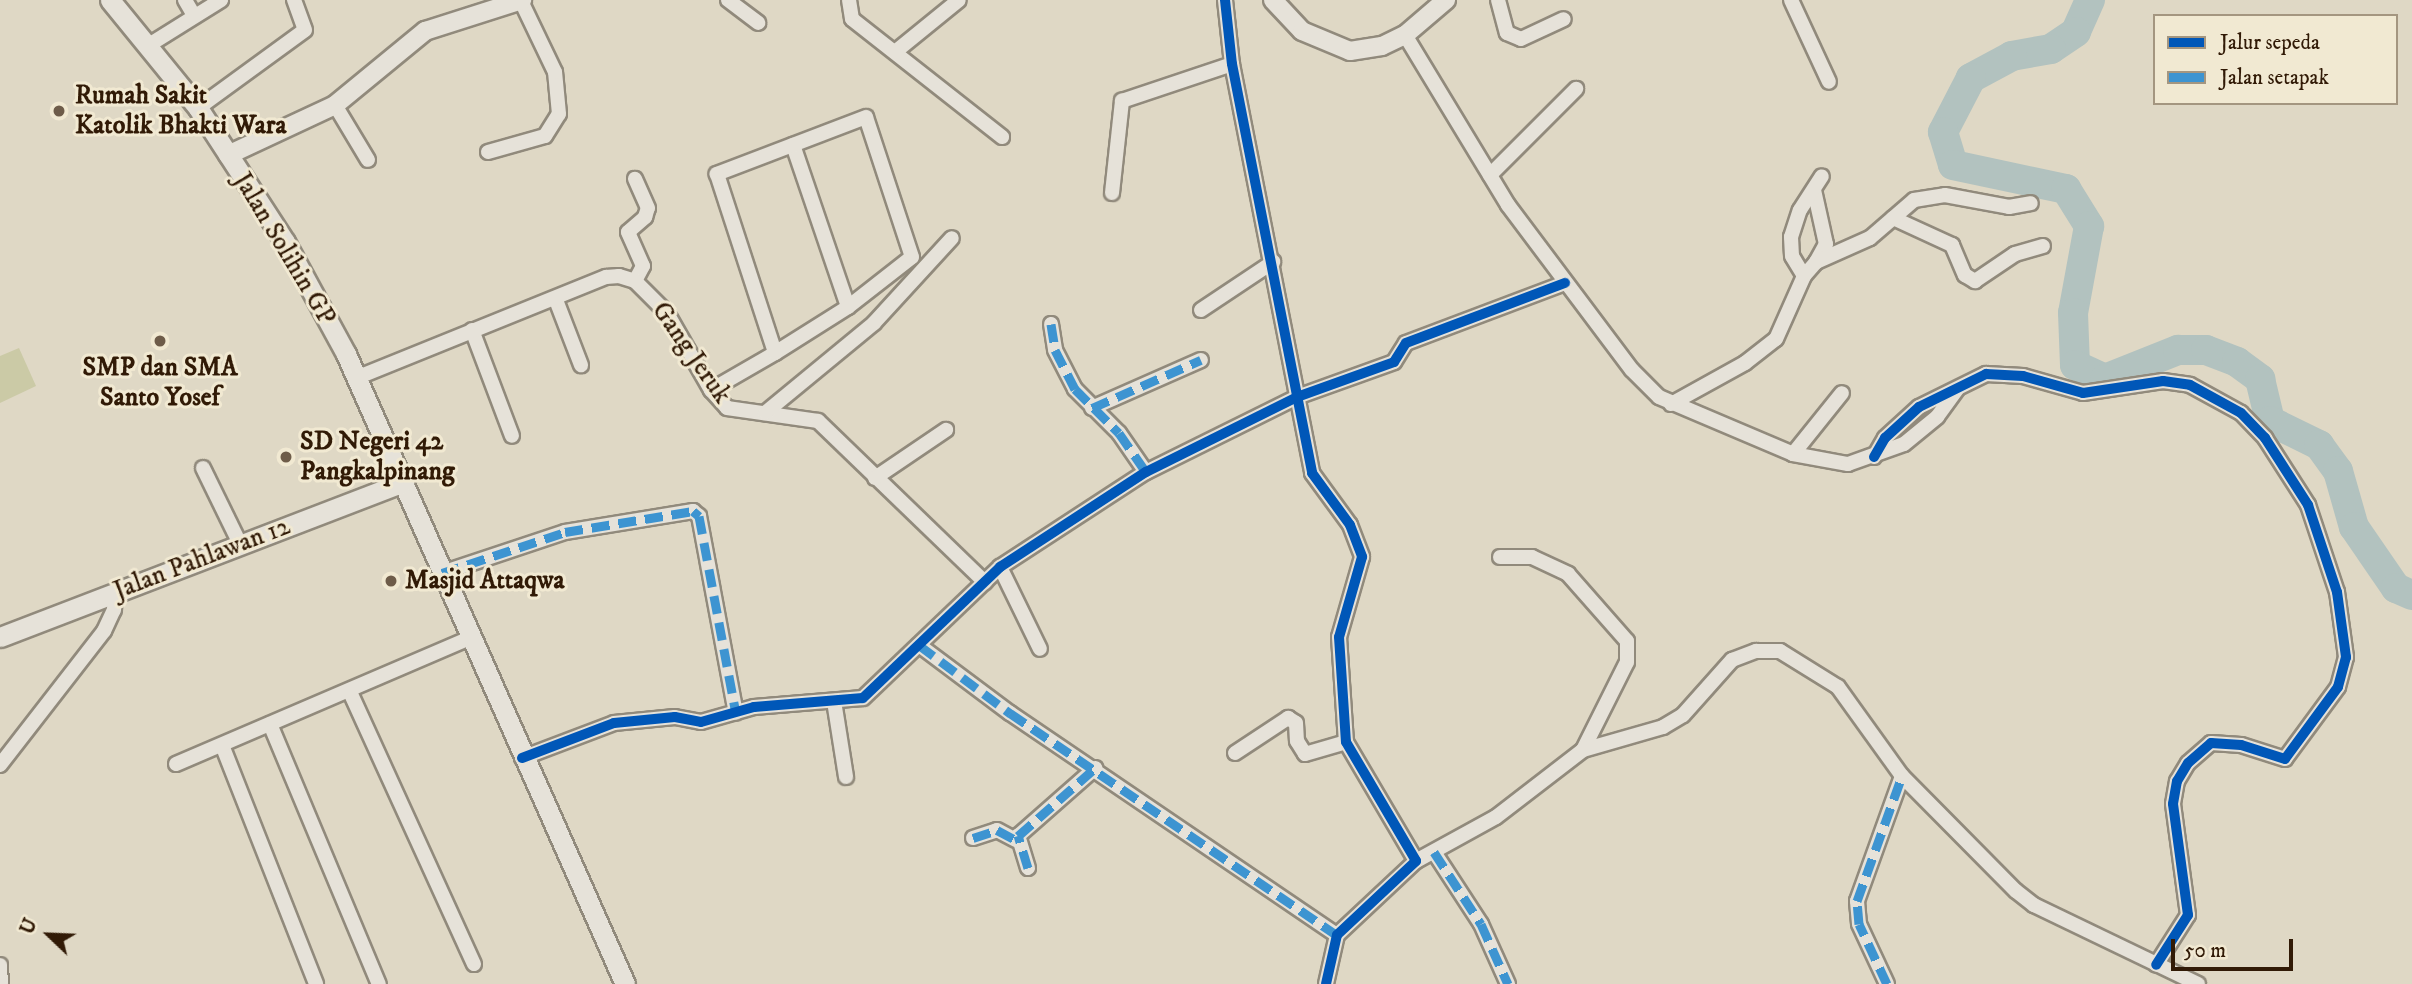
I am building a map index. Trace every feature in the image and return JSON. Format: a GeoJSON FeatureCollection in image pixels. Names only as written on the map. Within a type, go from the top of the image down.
{"type":"FeatureCollection","features":[{"type":"Feature","properties":{"kind":"main road","name":"Jalan Solihin GP"},"geometry":{"type":"LineString","coordinates":[[110,0],[149,44],[198,108],[285,242],[356,378],[404,482],[522,758],[625,984]]}},
{"type":"Feature","properties":{"kind":"main road","name":"Jalan Pahlawan 12"},"geometry":{"type":"LineString","coordinates":[[0,637],[404,482]]}},
{"type":"Feature","properties":{"kind":"street"},"geometry":{"type":"LineString","coordinates":[[185,0],[193,14]]}},
{"type":"Feature","properties":{"kind":"street"},"geometry":{"type":"LineString","coordinates":[[149,44],[193,14],[221,0]]}},
{"type":"Feature","properties":{"kind":"street"},"geometry":{"type":"LineString","coordinates":[[198,108],[305,30],[294,0]]}},
{"type":"Feature","properties":{"kind":"street"},"geometry":{"type":"LineString","coordinates":[[228,155],[335,105],[425,32],[522,0],[555,72],[559,114],[545,136],[488,152]]}},
{"type":"Feature","properties":{"kind":"street"},"geometry":{"type":"LineString","coordinates":[[728,0],[758,23]]}},
{"type":"Feature","properties":{"kind":"street"},"geometry":{"type":"LineString","coordinates":[[849,0],[852,19],[1002,138]]}},
{"type":"Feature","properties":{"kind":"street"},"geometry":{"type":"LineString","coordinates":[[895,52],[959,0]]}},
{"type":"Feature","properties":{"kind":"street"},"geometry":{"type":"LineString","coordinates":[[1225,0],[1232,64],[1273,262],[1312,472],[1350,525],[1362,556],[1339,637],[1346,742],[1416,862]]}},
{"type":"Feature","properties":{"kind":"street"},"geometry":{"type":"LineString","coordinates":[[1273,0],[1302,31],[1333,47],[1367,48],[1405,35],[1446,0]]}},
{"type":"Feature","properties":{"kind":"street"},"geometry":{"type":"LineString","coordinates":[[1497,0],[1507,33],[1521,38],[1564,19]]}},
{"type":"Feature","properties":{"kind":"street"},"geometry":{"type":"LineString","coordinates":[[1791,0],[1829,82]]}},
{"type":"Feature","properties":{"kind":"street"},"geometry":{"type":"LineString","coordinates":[[1405,35],[1490,175],[1565,284],[1632,370],[1671,404],[1793,454],[1833,464],[1874,457],[1918,434],[1958,389],[1986,374],[2002,373],[2082,393],[2163,382],[2211,394],[2241,413],[2285,468],[2308,505],[2332,572],[2346,657],[2339,687],[2311,728],[2285,759],[2241,745],[2211,743],[2188,763],[2177,781],[2173,804],[2189,901],[2188,915],[2156,965]]}},
{"type":"Feature","properties":{"kind":"street"},"geometry":{"type":"LineString","coordinates":[[1112,193],[1122,101],[1232,64]]}},
{"type":"Feature","properties":{"kind":"street"},"geometry":{"type":"LineString","coordinates":[[1490,175],[1576,89]]}},
{"type":"Feature","properties":{"kind":"street"},"geometry":{"type":"LineString","coordinates":[[335,105],[368,160]]}},
{"type":"Feature","properties":{"kind":"street"},"geometry":{"type":"LineString","coordinates":[[711,390],[775,353],[848,307],[912,257],[866,117],[717,174],[775,353]]}},
{"type":"Feature","properties":{"kind":"street"},"geometry":{"type":"LineString","coordinates":[[793,145],[848,307]]}},
{"type":"Feature","properties":{"kind":"street"},"geometry":{"type":"LineString","coordinates":[[1804,276],[1792,256],[1791,237],[1800,210],[1822,176]]}},
{"type":"Feature","properties":{"kind":"street"},"geometry":{"type":"LineString","coordinates":[[635,179],[648,210],[628,232],[643,266],[635,281]]}},
{"type":"Feature","properties":{"kind":"street"},"geometry":{"type":"LineString","coordinates":[[1671,404],[1745,363],[1776,339],[1804,276],[1826,244],[1814,190]]}},
{"type":"Feature","properties":{"kind":"street"},"geometry":{"type":"LineString","coordinates":[[1816,262],[1870,238],[1914,200],[1934,195],[2009,207],[2031,203]]}},
{"type":"Feature","properties":{"kind":"street"},"geometry":{"type":"LineString","coordinates":[[1893,218],[1952,245],[1965,275],[1975,281],[2015,254],[2043,246]]}},
{"type":"Feature","properties":{"kind":"street"},"geometry":{"type":"LineString","coordinates":[[765,413],[874,323],[952,238]]}},
{"type":"Feature","properties":{"kind":"street"},"geometry":{"type":"LineString","coordinates":[[1201,310],[1273,262]]}},
{"type":"Feature","properties":{"kind":"street","name":"Gang Jeruk"},"geometry":{"type":"LineString","coordinates":[[356,378],[613,275],[635,281],[667,313],[711,390],[727,408],[818,421],[985,582]]}},
{"type":"Feature","properties":{"kind":"street"},"geometry":{"type":"LineString","coordinates":[[522,758],[614,723],[675,717],[701,722],[736,713],[863,698],[1000,567],[1146,472],[1297,397],[1394,362],[1406,343],[1565,284]]}},
{"type":"Feature","properties":{"kind":"street"},"geometry":{"type":"LineString","coordinates":[[556,300],[581,365]]}},
{"type":"Feature","properties":{"kind":"street"},"geometry":{"type":"LineString","coordinates":[[1051,324],[1063,369],[1092,408],[1128,442],[1146,472]]}},
{"type":"Feature","properties":{"kind":"street"},"geometry":{"type":"LineString","coordinates":[[472,330],[512,436]]}},
{"type":"Feature","properties":{"kind":"street"},"geometry":{"type":"LineString","coordinates":[[1092,408],[1201,360]]}},
{"type":"Feature","properties":{"kind":"street"},"geometry":{"type":"LineString","coordinates":[[1793,454],[1842,393]]}},
{"type":"Feature","properties":{"kind":"street"},"geometry":{"type":"LineString","coordinates":[[875,478],[947,430]]}},
{"type":"Feature","properties":{"kind":"street"},"geometry":{"type":"LineString","coordinates":[[204,468],[240,544]]}},
{"type":"Feature","properties":{"kind":"street"},"geometry":{"type":"LineString","coordinates":[[442,573],[565,532],[654,514],[693,511],[699,516],[736,713]]}},
{"type":"Feature","properties":{"kind":"street"},"geometry":{"type":"LineString","coordinates":[[1500,558],[1532,557],[1568,574],[1627,641],[1627,662],[1583,750]]}},
{"type":"Feature","properties":{"kind":"street"},"geometry":{"type":"LineString","coordinates":[[1000,567],[1040,649]]}},
{"type":"Feature","properties":{"kind":"street"},"geometry":{"type":"LineString","coordinates":[[0,765],[107,626],[115,593]]}},
{"type":"Feature","properties":{"kind":"street"},"geometry":{"type":"LineString","coordinates":[[176,764],[351,692],[470,638]]}},
{"type":"Feature","properties":{"kind":"street"},"geometry":{"type":"LineString","coordinates":[[919,645],[1010,713],[1337,934]]}},
{"type":"Feature","properties":{"kind":"street"},"geometry":{"type":"LineString","coordinates":[[1326,984],[1337,934],[1416,862],[1496,817],[1583,750],[1663,727],[1683,715],[1732,660],[1756,651],[1780,651],[1838,687],[1902,776],[2025,898],[2198,984]]}},
{"type":"Feature","properties":{"kind":"street"},"geometry":{"type":"LineString","coordinates":[[351,692],[474,964]]}},
{"type":"Feature","properties":{"kind":"street"},"geometry":{"type":"LineString","coordinates":[[834,701],[846,777]]}},
{"type":"Feature","properties":{"kind":"street"},"geometry":{"type":"LineString","coordinates":[[1235,753],[1288,718],[1296,723],[1297,741],[1305,754],[1346,742]]}},
{"type":"Feature","properties":{"kind":"street"},"geometry":{"type":"LineString","coordinates":[[271,724],[379,984]]}},
{"type":"Feature","properties":{"kind":"street"},"geometry":{"type":"LineString","coordinates":[[222,745],[316,984]]}},
{"type":"Feature","properties":{"kind":"street"},"geometry":{"type":"LineString","coordinates":[[1016,839],[1095,768]]}},
{"type":"Feature","properties":{"kind":"street"},"geometry":{"type":"LineString","coordinates":[[1888,984],[1859,924],[1857,901],[1902,776]]}},
{"type":"Feature","properties":{"kind":"street"},"geometry":{"type":"LineString","coordinates":[[972,838],[997,830],[1016,839],[1028,868]]}},
{"type":"Feature","properties":{"kind":"street"},"geometry":{"type":"LineString","coordinates":[[1434,852],[1480,925],[1508,984]]}},
{"type":"Feature","properties":{"kind":"street"},"geometry":{"type":"LineString","coordinates":[[0,965],[1,984]]}},
{"type":"Feature","properties":{"kind":"green space"},"geometry":{"type":"Polygon","coordinates":[[[19,348],[36,386],[0,403],[0,356],[19,348]]]}},
{"type":"Feature","properties":{"kind":"waterway"},"geometry":{"type":"LineString","coordinates":[[2090,0],[2076,32],[2051,49],[2012,56],[1971,78],[1943,132],[1953,165],[2066,189],[2089,226],[2073,313],[2075,365],[2105,379],[2178,350],[2206,350],[2237,362],[2260,379],[2270,421],[2319,445],[2338,471],[2354,527],[2396,588],[2412,595]]}},
{"type":"Feature","properties":{"kind":"marked path"},"geometry":{"type":"LineString","coordinates":[[1051,324],[1055,350],[1075,389],[1119,433],[1146,472]]}},
{"type":"Feature","properties":{"kind":"marked path"},"geometry":{"type":"LineString","coordinates":[[1092,408],[1201,360]]}},
{"type":"Feature","properties":{"kind":"marked path"},"geometry":{"type":"LineString","coordinates":[[442,573],[565,532],[693,511],[699,516],[736,713]]}},
{"type":"Feature","properties":{"kind":"marked path"},"geometry":{"type":"LineString","coordinates":[[919,645],[1010,713],[1337,935]]}},
{"type":"Feature","properties":{"kind":"marked path"},"geometry":{"type":"LineString","coordinates":[[1028,868],[1018,836],[1095,768]]}},
{"type":"Feature","properties":{"kind":"marked path"},"geometry":{"type":"LineString","coordinates":[[1887,984],[1859,924],[1857,901],[1902,776]]}},
{"type":"Feature","properties":{"kind":"marked path"},"geometry":{"type":"LineString","coordinates":[[973,838],[997,830],[1016,840]]}},
{"type":"Feature","properties":{"kind":"marked path"},"geometry":{"type":"LineString","coordinates":[[1434,852],[1481,924],[1508,984]]}},
{"type":"Feature","properties":{"kind":"cycle path"},"geometry":{"type":"LineString","coordinates":[[1225,0],[1232,64],[1312,473],[1350,525],[1362,557],[1339,637],[1346,742],[1416,861],[1337,935],[1326,984]]}},
{"type":"Feature","properties":{"kind":"cycle path"},"geometry":{"type":"LineString","coordinates":[[522,758],[614,723],[675,717],[701,722],[754,707],[863,698],[1000,567],[1146,472],[1297,397],[1394,362],[1406,343],[1565,283]]}},
{"type":"Feature","properties":{"kind":"cycle path"},"geometry":{"type":"LineString","coordinates":[[1874,457],[1885,438],[1919,407],[1986,374],[2023,376],[2083,393],[2163,381],[2190,385],[2241,413],[2265,438],[2308,505],[2337,592],[2346,657],[2338,687],[2285,759],[2241,745],[2211,743],[2188,763],[2177,781],[2173,804],[2188,915],[2156,965]]}},
{"type":"Feature","properties":{"kind":"place","name":"Rumah Sakit Katolik Bhakti Wara"},"geometry":{"type":"Point","coordinates":[59,111]}},
{"type":"Feature","properties":{"kind":"place","name":"SMP dan SMA Santo Yosef"},"geometry":{"type":"Point","coordinates":[160,341]}},
{"type":"Feature","properties":{"kind":"place","name":"SD Negeri 42 Pangkalpinang"},"geometry":{"type":"Point","coordinates":[286,457]}},
{"type":"Feature","properties":{"kind":"place","name":"Masjid Attaqwa"},"geometry":{"type":"Point","coordinates":[391,581]}}]}
